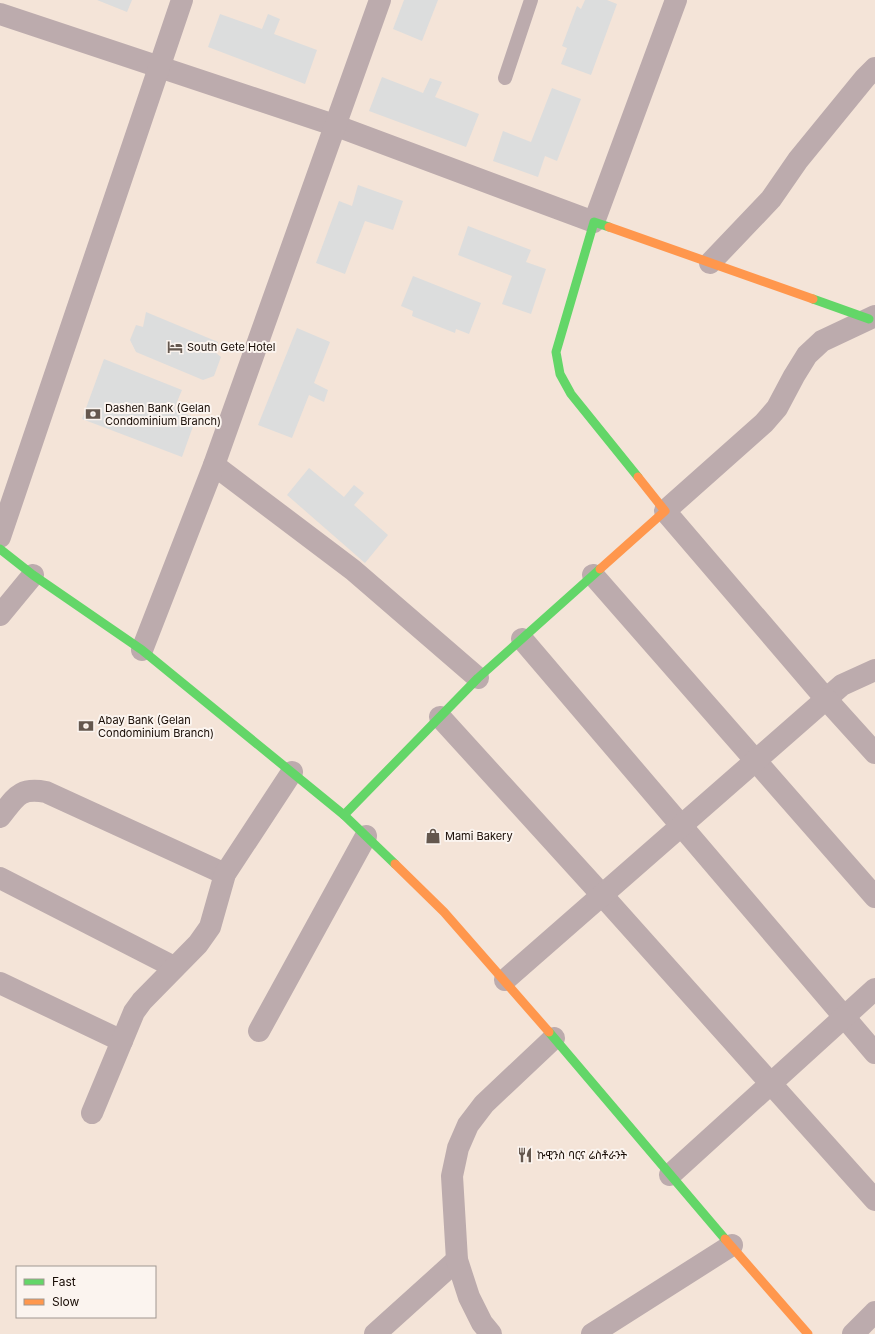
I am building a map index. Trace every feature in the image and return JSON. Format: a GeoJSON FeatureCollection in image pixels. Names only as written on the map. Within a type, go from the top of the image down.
{"type":"FeatureCollection","features":[{"type":"Feature","properties":{"kind":"street"},"geometry":{"type":"LineString","coordinates":[[0,537],[182,0]]}},
{"type":"Feature","properties":{"kind":"street"},"geometry":{"type":"LineString","coordinates":[[142,650],[214,465],[334,125],[380,0]]}},
{"type":"Feature","properties":{"kind":"street"},"geometry":{"type":"LineString","coordinates":[[676,0],[594,222],[556,352],[560,374],[571,394],[665,511],[826,699],[875,753]]}},
{"type":"Feature","properties":{"kind":"street"},"geometry":{"type":"LineString","coordinates":[[0,14],[334,125],[594,222],[872,318]]}},
{"type":"Feature","properties":{"kind":"street"},"geometry":{"type":"LineString","coordinates":[[710,263],[772,199],[798,160],[865,78],[875,68]]}},
{"type":"Feature","properties":{"kind":"street"},"geometry":{"type":"LineString","coordinates":[[344,815],[478,678],[764,424],[778,408],[794,376],[807,355],[822,341],[872,318]]}},
{"type":"Feature","properties":{"kind":"street"},"geometry":{"type":"LineString","coordinates":[[214,465],[353,570],[478,678]]}},
{"type":"Feature","properties":{"kind":"street"},"geometry":{"type":"LineString","coordinates":[[0,549],[33,575],[142,650],[344,815],[366,836],[444,912],[505,980],[670,1175],[808,1334]]}},
{"type":"Feature","properties":{"kind":"street"},"geometry":{"type":"LineString","coordinates":[[0,615],[33,575]]}},
{"type":"Feature","properties":{"kind":"street"},"geometry":{"type":"LineString","coordinates":[[593,575],[875,897]]}},
{"type":"Feature","properties":{"kind":"street"},"geometry":{"type":"LineString","coordinates":[[522,639],[680,827],[875,1053]]}},
{"type":"Feature","properties":{"kind":"street"},"geometry":{"type":"LineString","coordinates":[[505,980],[842,685],[875,670]]}},
{"type":"Feature","properties":{"kind":"street"},"geometry":{"type":"LineString","coordinates":[[440,717],[602,895],[875,1200]]}},
{"type":"Feature","properties":{"kind":"street"},"geometry":{"type":"LineString","coordinates":[[92,1113],[134,1012],[142,1001],[174,967],[198,944],[210,927],[225,874],[292,772]]}},
{"type":"Feature","properties":{"kind":"street"},"geometry":{"type":"LineString","coordinates":[[0,816],[18,795],[31,789],[46,792],[225,874]]}},
{"type":"Feature","properties":{"kind":"street"},"geometry":{"type":"LineString","coordinates":[[259,1031],[366,836]]}},
{"type":"Feature","properties":{"kind":"street"},"geometry":{"type":"LineString","coordinates":[[0,878],[174,967]]}},
{"type":"Feature","properties":{"kind":"street"},"geometry":{"type":"LineString","coordinates":[[0,983],[122,1041]]}},
{"type":"Feature","properties":{"kind":"street"},"geometry":{"type":"LineString","coordinates":[[670,1175],[875,989]]}},
{"type":"Feature","properties":{"kind":"street"},"geometry":{"type":"LineString","coordinates":[[491,1334],[482,1322],[469,1297],[457,1260],[452,1176],[458,1148],[468,1125],[484,1104],[554,1038]]}},
{"type":"Feature","properties":{"kind":"street"},"geometry":{"type":"LineString","coordinates":[[592,1334],[732,1245]]}},
{"type":"Feature","properties":{"kind":"street"},"geometry":{"type":"LineString","coordinates":[[375,1334],[457,1260]]}},
{"type":"Feature","properties":{"kind":"street"},"geometry":{"type":"LineString","coordinates":[[853,1334],[875,1312]]}},
{"type":"Feature","properties":{"kind":"lane"},"geometry":{"type":"LineString","coordinates":[[505,78],[531,0]]}},
{"type":"Feature","properties":{"kind":"building"},"geometry":{"type":"Polygon","coordinates":[[[97,0],[132,0],[127,12],[97,0]]]}},
{"type":"Feature","properties":{"kind":"building"},"geometry":{"type":"Polygon","coordinates":[[[404,0],[438,0],[422,41],[393,29],[404,0]]]}},
{"type":"Feature","properties":{"kind":"building"},"geometry":{"type":"Polygon","coordinates":[[[585,0],[607,0],[617,4],[591,75],[561,64],[567,48],[562,46],[577,6],[581,9],[585,0]]]}},
{"type":"Feature","properties":{"kind":"building"},"geometry":{"type":"Polygon","coordinates":[[[220,14],[262,29],[268,14],[280,19],[274,34],[317,50],[305,84],[208,47],[220,14]]]}},
{"type":"Feature","properties":{"kind":"building"},"geometry":{"type":"Polygon","coordinates":[[[382,77],[423,93],[430,78],[442,82],[435,97],[479,114],[466,147],[369,111],[382,77]]]}},
{"type":"Feature","properties":{"kind":"building"},"geometry":{"type":"Polygon","coordinates":[[[552,88],[581,99],[557,161],[545,156],[538,177],[493,161],[503,131],[531,142],[552,88]]]}},
{"type":"Feature","properties":{"kind":"building"},"geometry":{"type":"Polygon","coordinates":[[[358,185],[403,201],[393,230],[365,221],[345,274],[316,263],[339,201],[352,206],[358,185]]]}},
{"type":"Feature","properties":{"kind":"building"},"geometry":{"type":"Polygon","coordinates":[[[468,226],[531,250],[526,262],[546,269],[531,314],[502,304],[512,276],[458,255],[468,226]]]}},
{"type":"Feature","properties":{"kind":"building"},"geometry":{"type":"Polygon","coordinates":[[[413,276],[481,303],[469,334],[456,329],[455,333],[412,316],[413,311],[401,306],[413,276]]]}},
{"type":"Feature","properties":{"kind":"building","name":"South Gete Hotel"},"geometry":{"type":"Polygon","coordinates":[[[146,312],[218,342],[216,353],[221,357],[214,376],[203,380],[136,352],[130,340],[136,325],[143,327],[146,312]]]}},
{"type":"Feature","properties":{"kind":"building"},"geometry":{"type":"Polygon","coordinates":[[[297,328],[330,342],[314,383],[328,390],[324,402],[309,395],[292,438],[258,425],[297,328]]]}},
{"type":"Feature","properties":{"kind":"building"},"geometry":{"type":"Polygon","coordinates":[[[104,359],[182,390],[174,409],[196,418],[182,457],[82,419],[104,359]]]}},
{"type":"Feature","properties":{"kind":"building"},"geometry":{"type":"Polygon","coordinates":[[[309,468],[344,497],[354,485],[364,493],[354,505],[388,535],[365,563],[287,495],[309,468]]]}},
{"type":"Feature","properties":{"kind":"traffic: fast"},"geometry":{"type":"LineString","coordinates":[[609,227],[594,222],[556,352],[560,374],[571,394],[638,477]]}},
{"type":"Feature","properties":{"kind":"traffic: fast"},"geometry":{"type":"LineString","coordinates":[[813,299],[869,319]]}},
{"type":"Feature","properties":{"kind":"traffic: fast"},"geometry":{"type":"LineString","coordinates":[[0,549],[33,575],[142,650],[344,815],[395,864]]}},
{"type":"Feature","properties":{"kind":"traffic: fast"},"geometry":{"type":"LineString","coordinates":[[344,815],[478,678],[600,569]]}},
{"type":"Feature","properties":{"kind":"traffic: fast"},"geometry":{"type":"LineString","coordinates":[[549,1032],[725,1239]]}},
{"type":"Feature","properties":{"kind":"traffic: slow"},"geometry":{"type":"LineString","coordinates":[[609,227],[813,299]]}},
{"type":"Feature","properties":{"kind":"traffic: slow"},"geometry":{"type":"LineString","coordinates":[[600,569],[665,511],[638,477]]}},
{"type":"Feature","properties":{"kind":"traffic: slow"},"geometry":{"type":"LineString","coordinates":[[395,864],[444,912],[549,1032]]}},
{"type":"Feature","properties":{"kind":"traffic: slow"},"geometry":{"type":"LineString","coordinates":[[725,1239],[808,1334]]}},
{"type":"Feature","properties":{"kind":"place","name":"South Gete Hotel"},"geometry":{"type":"Point","coordinates":[175,347]}},
{"type":"Feature","properties":{"kind":"place","name":"Dashen Bank (Gelan Condominium Branch)"},"geometry":{"type":"Point","coordinates":[93,414]}},
{"type":"Feature","properties":{"kind":"place","name":"Abay Bank (Gelan Condominium Branch)"},"geometry":{"type":"Point","coordinates":[86,726]}},
{"type":"Feature","properties":{"kind":"place","name":"Mami Bakery"},"geometry":{"type":"Point","coordinates":[433,836]}},
{"type":"Feature","properties":{"kind":"place","name":"ኩዊንስ ባርና ሬስቶራንት"},"geometry":{"type":"Point","coordinates":[525,1155]}}]}
